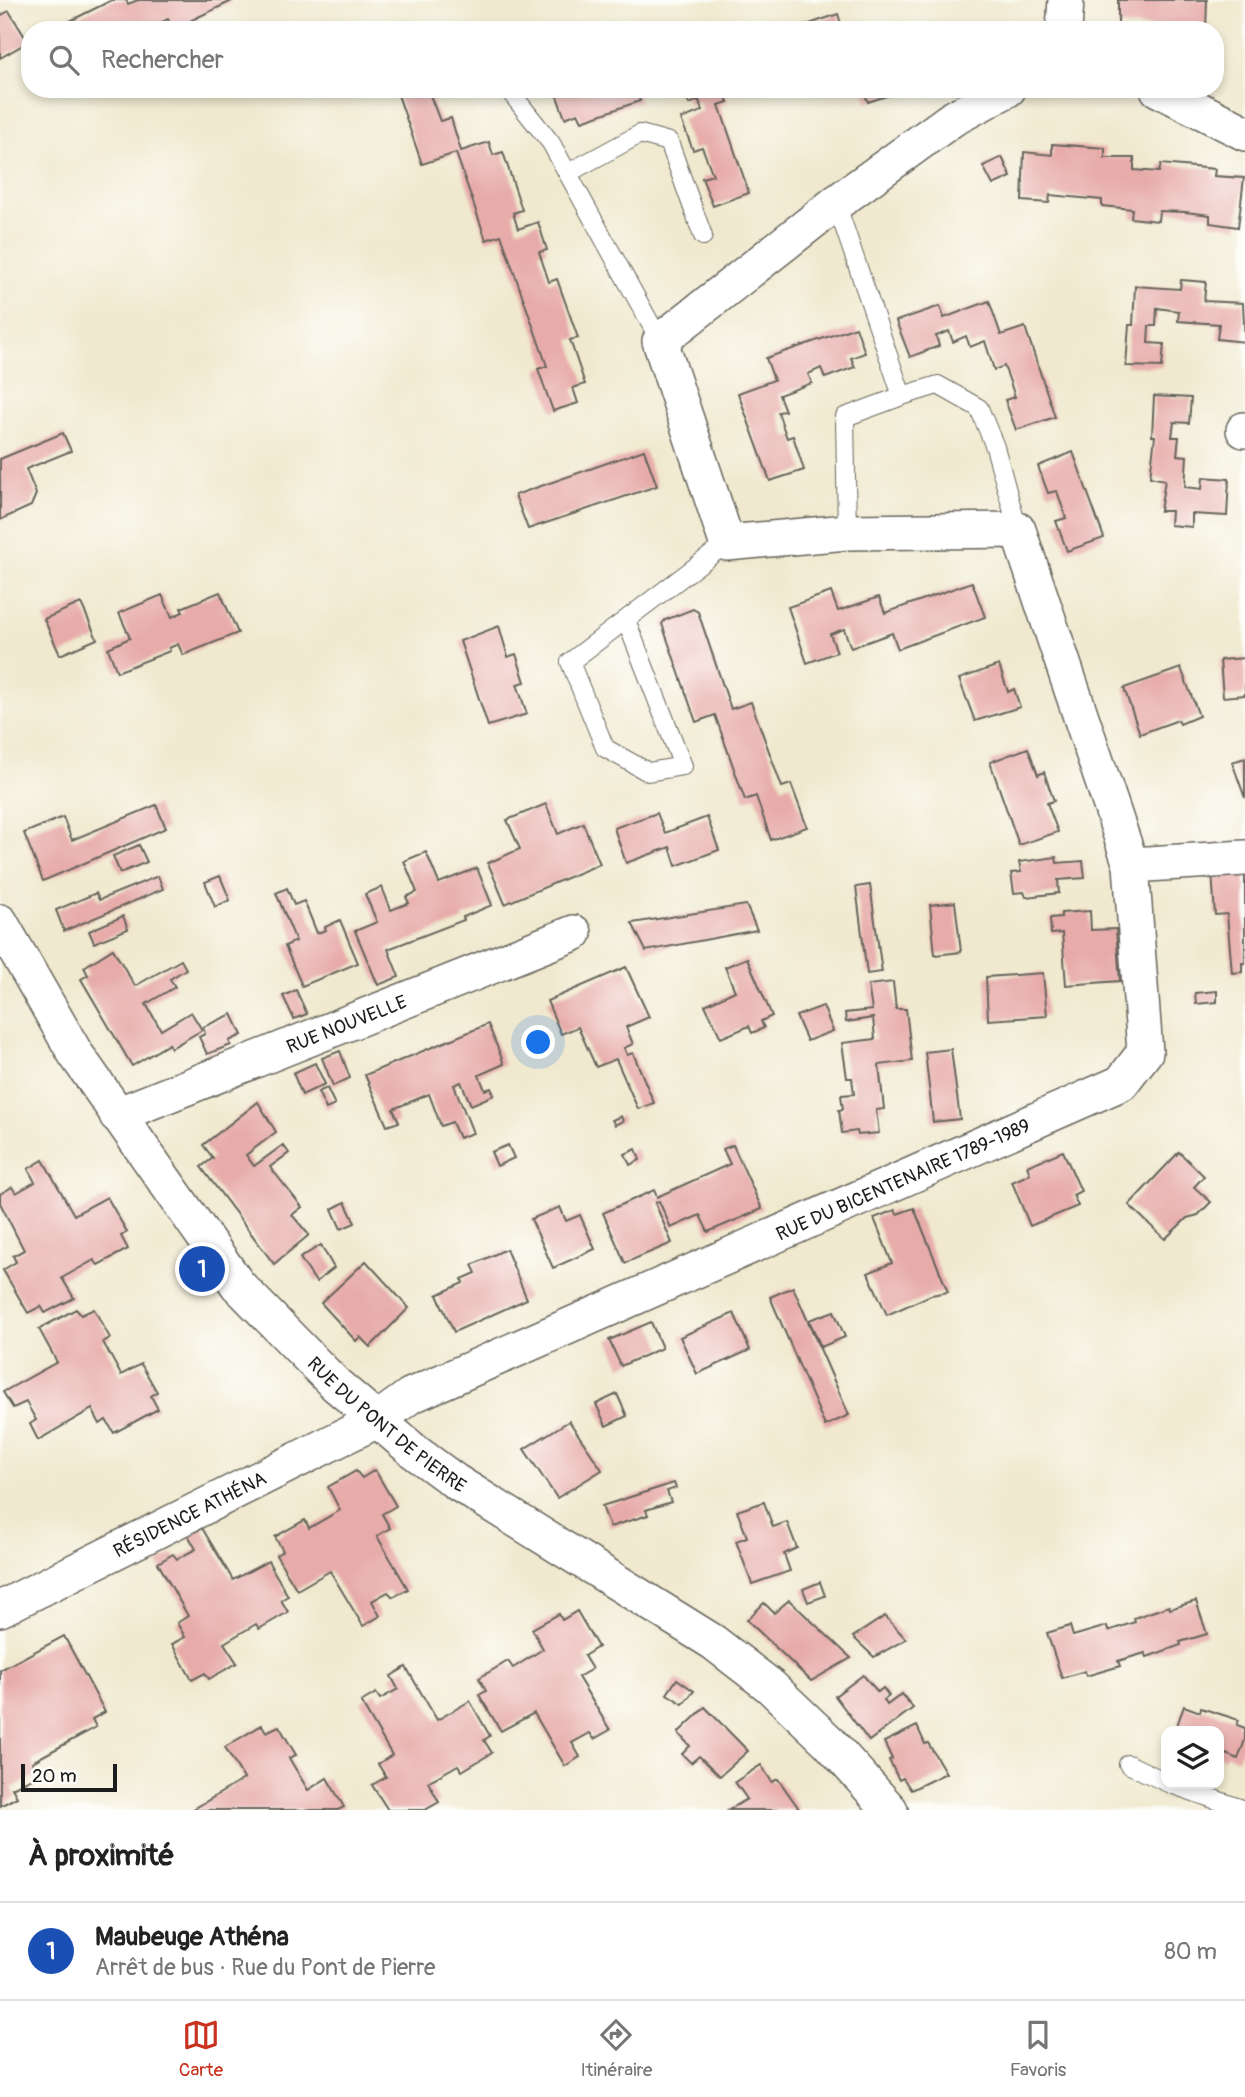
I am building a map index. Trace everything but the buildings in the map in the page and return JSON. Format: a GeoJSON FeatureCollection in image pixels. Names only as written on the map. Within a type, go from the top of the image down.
{"type":"FeatureCollection","features":[{"type":"Feature","properties":{"kind":"street"},"geometry":{"type":"LineString","coordinates":[[1065,21],[1066,0]]}},
{"type":"Feature","properties":{"kind":"street"},"geometry":{"type":"LineString","coordinates":[[992,98],[953,119],[836,203],[660,341],[727,542],[847,532],[1018,530]]}},
{"type":"Feature","properties":{"kind":"street"},"geometry":{"type":"LineString","coordinates":[[1176,98],[1245,133]]}},
{"type":"Feature","properties":{"kind":"street","name":"RUE DU BICENTENAIRE 1789-1989"},"geometry":{"type":"LineString","coordinates":[[377,1419],[410,1396],[1121,1083],[1145,1052],[1131,864],[1018,530]]}},
{"type":"Feature","properties":{"kind":"street"},"geometry":{"type":"LineString","coordinates":[[1131,864],[1245,858]]}},
{"type":"Feature","properties":{"kind":"street","name":"RUE DU PONT DE PIERRE"},"geometry":{"type":"LineString","coordinates":[[0,922],[75,1052],[239,1285],[335,1384],[415,1452],[456,1482],[713,1642],[780,1696],[829,1742],[890,1810]]}},
{"type":"Feature","properties":{"kind":"street","name":"RUE NOUVELLE"},"geometry":{"type":"LineString","coordinates":[[117,1115],[574,933]]}},
{"type":"Feature","properties":{"kind":"street","name":"RÉSIDENCE ATHÉNA"},"geometry":{"type":"LineString","coordinates":[[0,1609],[377,1419]]}},
{"type":"Feature","properties":{"kind":"lane"},"geometry":{"type":"LineString","coordinates":[[515,98],[551,143],[660,341]]}},
{"type":"Feature","properties":{"kind":"lane"},"geometry":{"type":"LineString","coordinates":[[568,173],[640,134],[669,142],[703,236]]}},
{"type":"Feature","properties":{"kind":"lane"},"geometry":{"type":"LineString","coordinates":[[836,203],[902,396]]}},
{"type":"Feature","properties":{"kind":"lane"},"geometry":{"type":"LineString","coordinates":[[847,532],[845,417],[938,385],[979,408],[995,447],[1018,530]]}},
{"type":"Feature","properties":{"kind":"lane"},"geometry":{"type":"LineString","coordinates":[[626,620],[683,766],[648,772],[605,748],[570,662],[727,542]]}},
{"type":"Feature","properties":{"kind":"lane"},"geometry":{"type":"LineString","coordinates":[[1128,1764],[1161,1780]]}},
{"type":"Feature","properties":{"kind":"lane"},"geometry":{"type":"LineString","coordinates":[[1185,1789],[1245,1810]]}},
{"type":"Feature","properties":{"kind":"place","name":"Maubeuge Athéna"},"geometry":{"type":"Point","coordinates":[202,1269]}}]}
